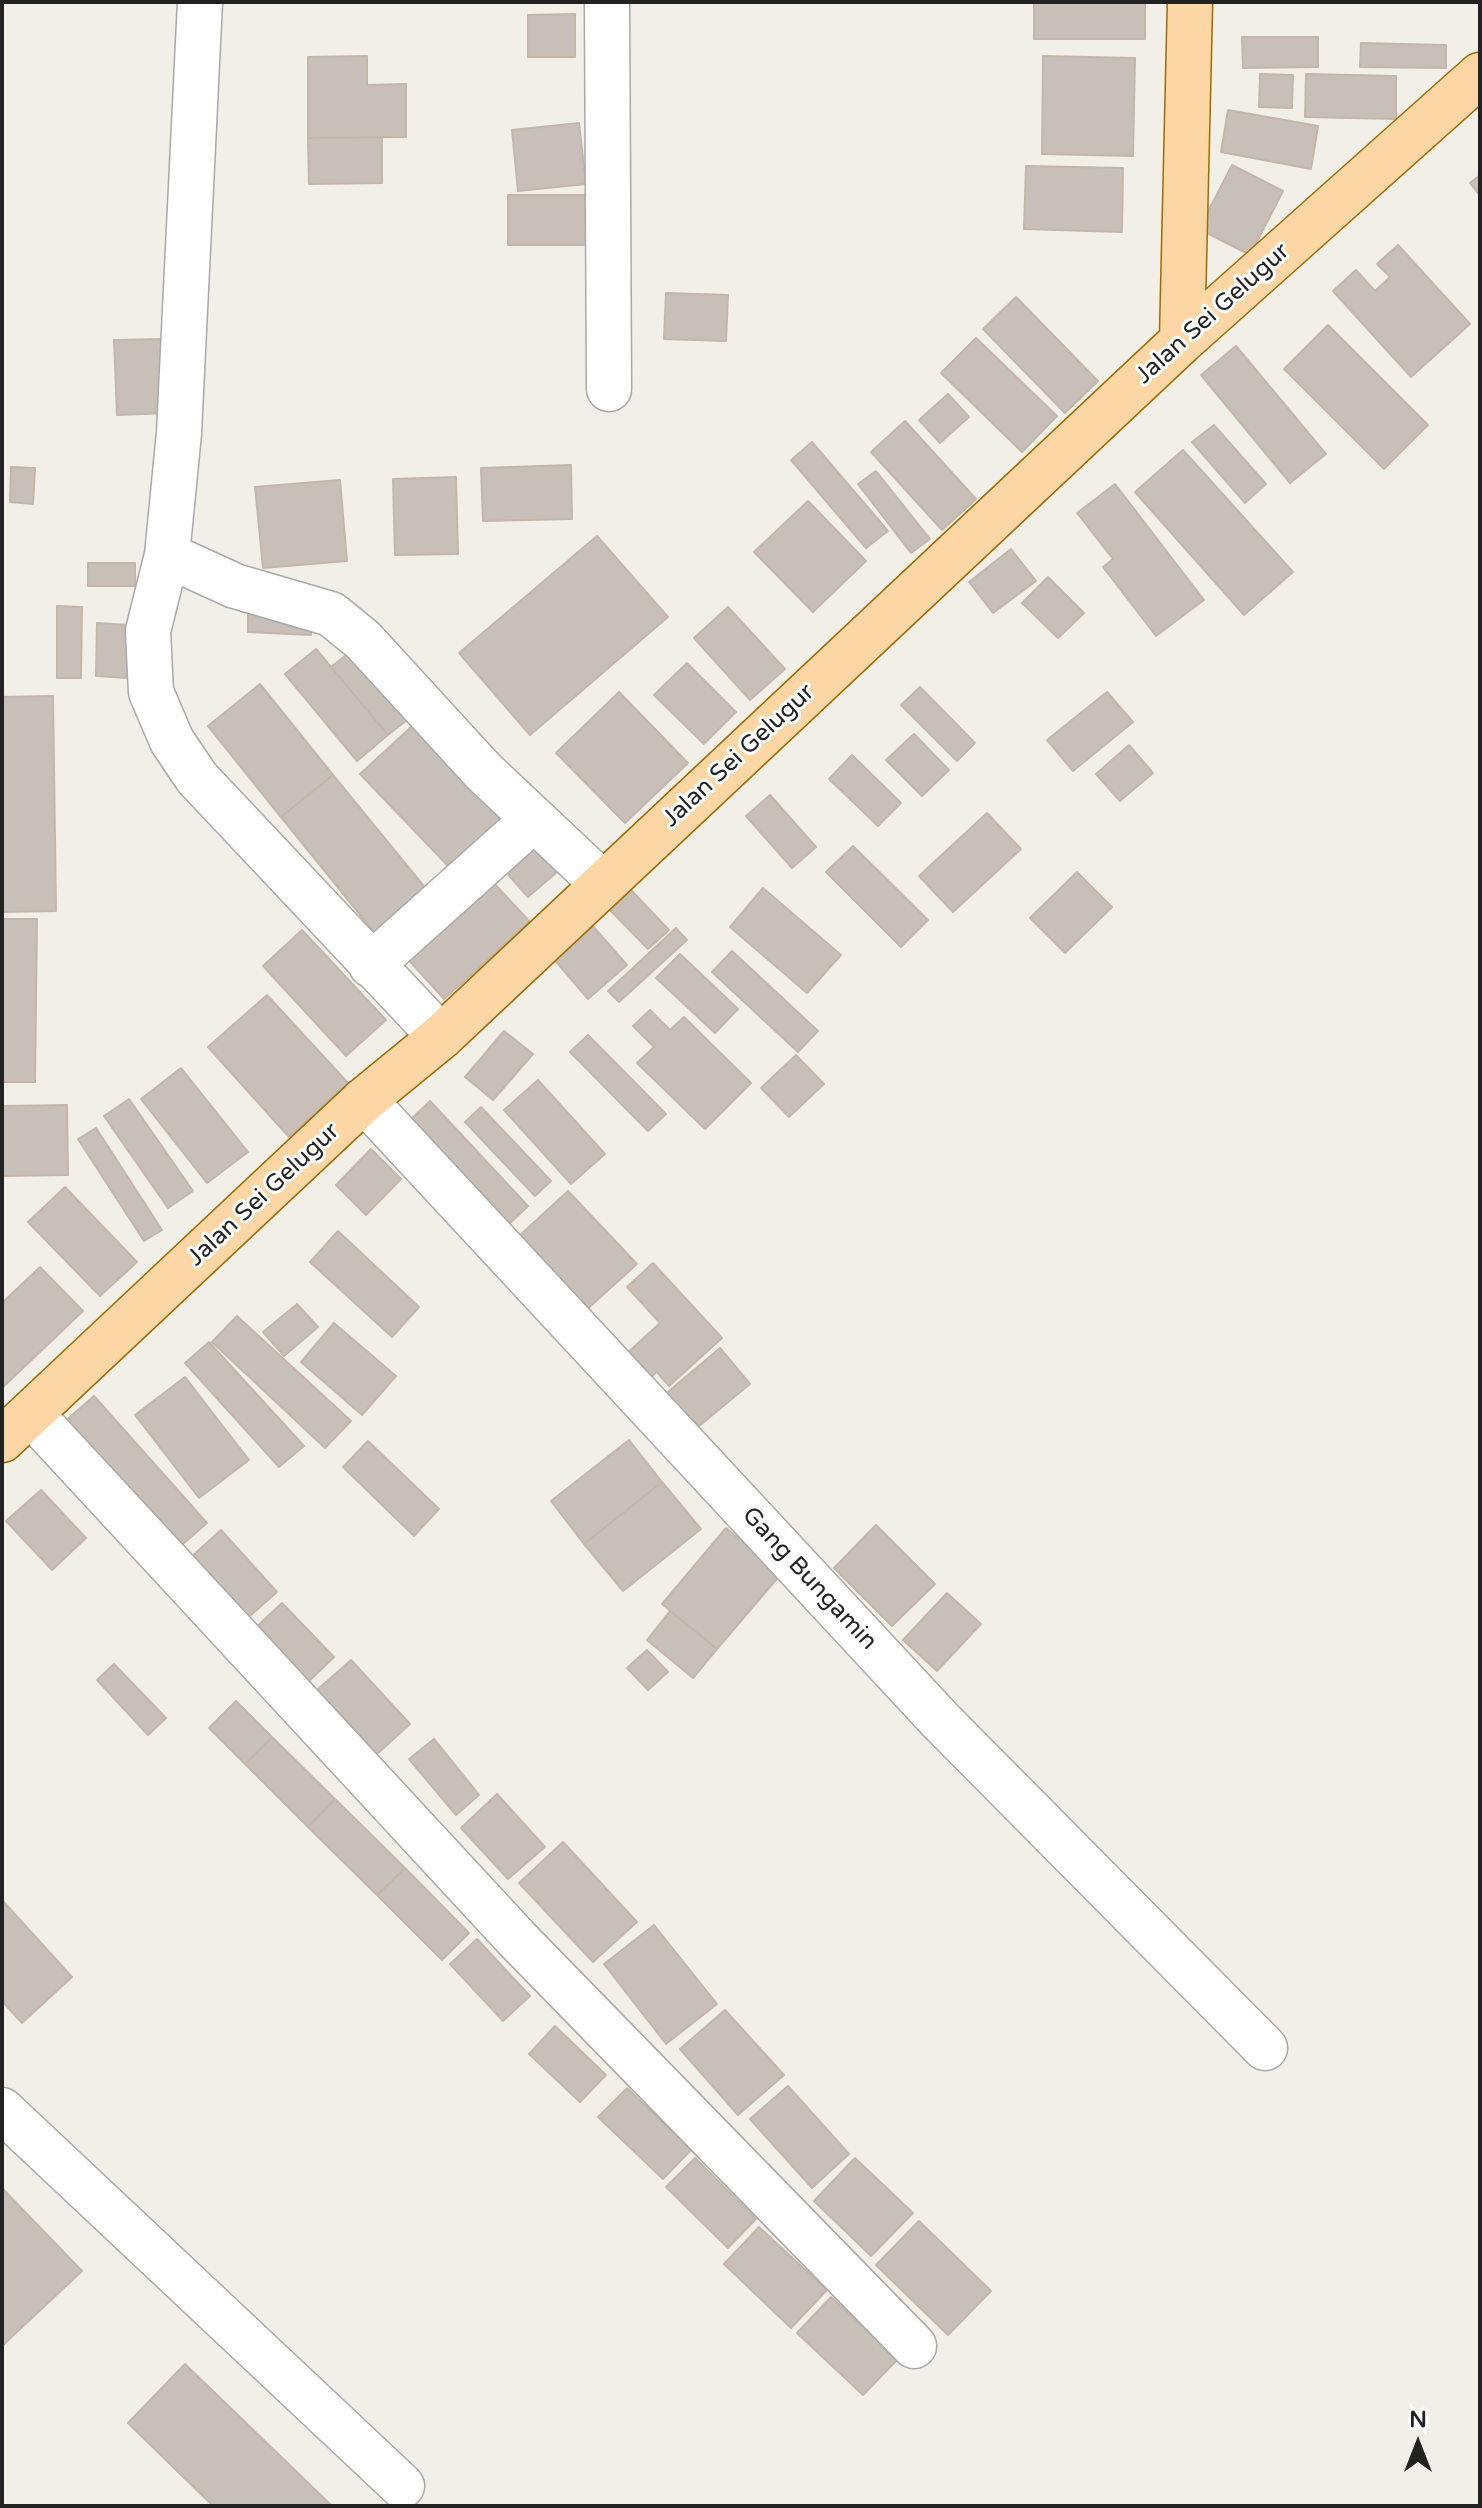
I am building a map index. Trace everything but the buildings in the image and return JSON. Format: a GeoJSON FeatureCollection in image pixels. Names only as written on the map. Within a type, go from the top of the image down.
{"type":"FeatureCollection","features":[{"type":"Feature","properties":{"kind":"main road"},"geometry":{"type":"LineString","coordinates":[[1182,341],[1190,2]]}},
{"type":"Feature","properties":{"kind":"main road","name":"Jalan Sei Gelugur"},"geometry":{"type":"LineString","coordinates":[[17,1428],[364,1100],[441,1037],[1182,341],[1480,75]]}},
{"type":"Feature","properties":{"kind":"street"},"geometry":{"type":"LineString","coordinates":[[200,2],[179,433],[167,555],[148,631],[151,692],[172,741],[197,778],[441,1037]]}},
{"type":"Feature","properties":{"kind":"street"},"geometry":{"type":"LineString","coordinates":[[607,2],[609,389]]}},
{"type":"Feature","properties":{"kind":"street"},"geometry":{"type":"LineString","coordinates":[[167,555],[235,586],[331,614],[363,640],[483,771],[603,884]]}},
{"type":"Feature","properties":{"kind":"street"},"geometry":{"type":"LineString","coordinates":[[371,965],[534,819]]}},
{"type":"Feature","properties":{"kind":"street","name":"Gang Bungamin"},"geometry":{"type":"LineString","coordinates":[[364,1100],[940,1720],[1265,2048]]}},
{"type":"Feature","properties":{"kind":"street"},"geometry":{"type":"LineString","coordinates":[[17,1428],[914,2346]]}},
{"type":"Feature","properties":{"kind":"street"},"geometry":{"type":"LineString","coordinates":[[2,2110],[402,2486]]}}]}
